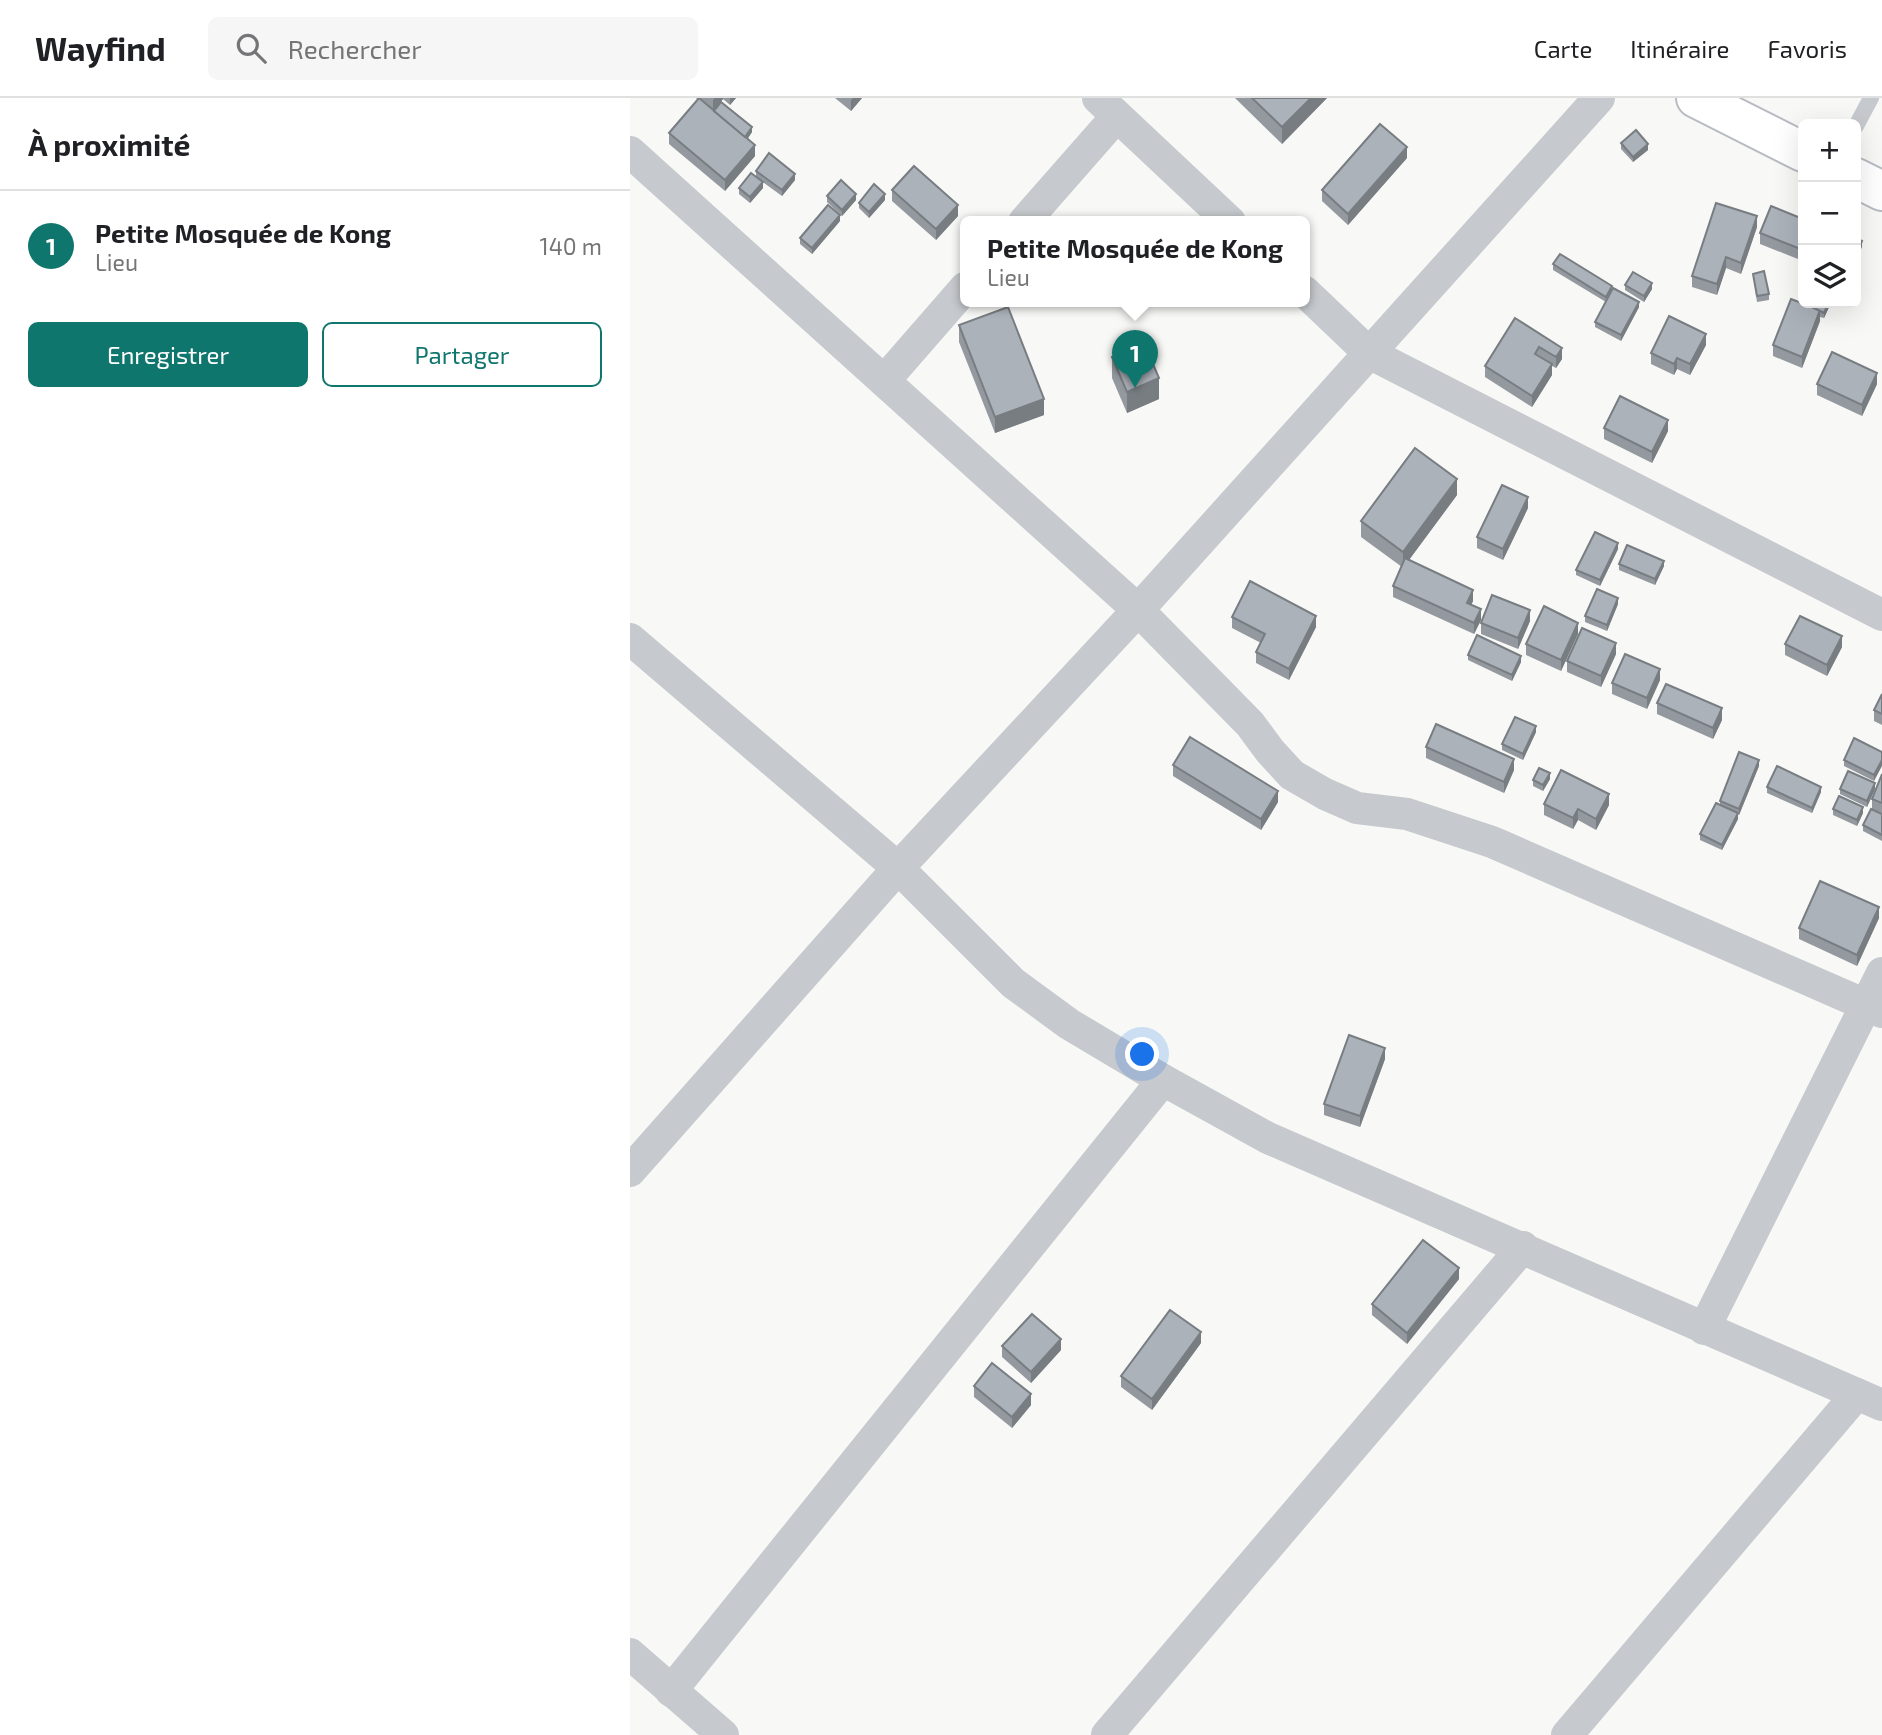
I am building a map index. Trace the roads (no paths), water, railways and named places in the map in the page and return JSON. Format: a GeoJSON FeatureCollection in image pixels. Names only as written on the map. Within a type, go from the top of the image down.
{"type":"FeatureCollection","features":[{"type":"Feature","properties":{"kind":"main road"},"geometry":{"type":"LineString","coordinates":[[1696,98],[1798,149]]}},
{"type":"Feature","properties":{"kind":"main road"},"geometry":{"type":"LineString","coordinates":[[1861,180],[1882,191]]}},
{"type":"Feature","properties":{"kind":"street"},"geometry":{"type":"LineString","coordinates":[[637,1151],[1138,610],[1599,98]]}},
{"type":"Feature","properties":{"kind":"street"},"geometry":{"type":"LineString","coordinates":[[1028,216],[1107,107],[1224,216]]}},
{"type":"Feature","properties":{"kind":"street"},"geometry":{"type":"LineString","coordinates":[[630,152],[1138,610],[1250,724],[1292,775],[1357,808],[1407,814],[1492,842],[1875,1009]]}},
{"type":"Feature","properties":{"kind":"street"},"geometry":{"type":"LineString","coordinates":[[884,381],[960,294]]}},
{"type":"Feature","properties":{"kind":"street"},"geometry":{"type":"LineString","coordinates":[[1310,297],[1369,353],[1882,615]]}},
{"type":"Feature","properties":{"kind":"street"},"geometry":{"type":"LineString","coordinates":[[630,639],[898,869],[1013,983],[1069,1024],[1268,1138],[1870,1399],[1567,1735]]}},
{"type":"Feature","properties":{"kind":"street"},"geometry":{"type":"LineString","coordinates":[[1704,1329],[1875,1009],[1882,973]]}},
{"type":"Feature","properties":{"kind":"street"},"geometry":{"type":"LineString","coordinates":[[671,1691],[1163,1080]]}},
{"type":"Feature","properties":{"kind":"street"},"geometry":{"type":"LineString","coordinates":[[1107,1735],[1523,1247]]}},
{"type":"Feature","properties":{"kind":"street"},"geometry":{"type":"LineString","coordinates":[[630,1654],[723,1735]]}},
{"type":"Feature","properties":{"kind":"lane"},"geometry":{"type":"LineString","coordinates":[[1860,119],[1871,98]]}},
{"type":"Feature","properties":{"kind":"place","name":"Petite Mosquée de Kong"},"geometry":{"type":"Point","coordinates":[1135,388]}}]}
